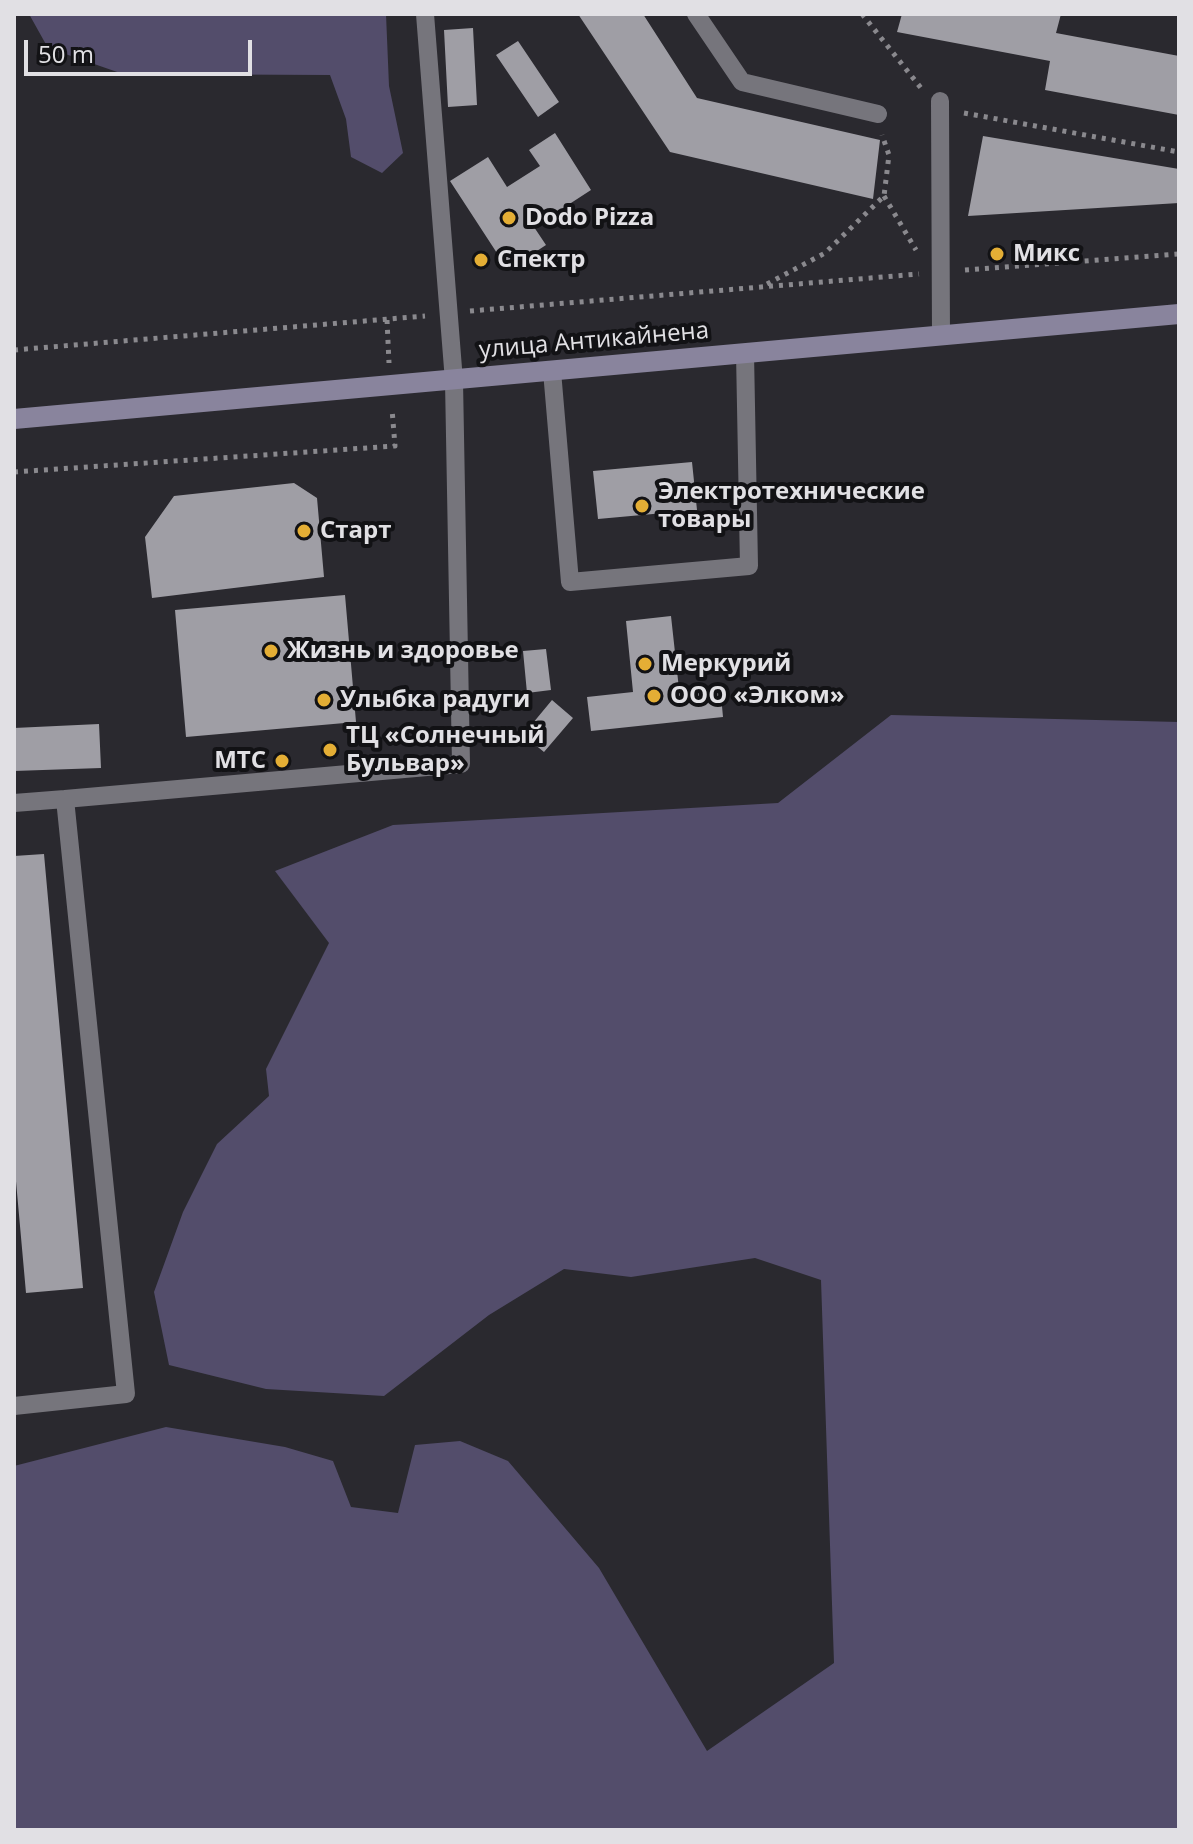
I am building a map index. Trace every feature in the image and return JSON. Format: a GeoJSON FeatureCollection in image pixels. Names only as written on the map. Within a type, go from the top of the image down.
{"type":"FeatureCollection","features":[{"type":"Feature","properties":{"kind":"main road","name":"улица Антикайнена"},"geometry":{"type":"LineString","coordinates":[[14,419],[1179,314]]}},
{"type":"Feature","properties":{"kind":"lane"},"geometry":{"type":"LineString","coordinates":[[14,803],[461,764],[454,381],[425,14]]}},
{"type":"Feature","properties":{"kind":"lane"},"geometry":{"type":"LineString","coordinates":[[696,14],[742,82],[879,122]]}},
{"type":"Feature","properties":{"kind":"lane"},"geometry":{"type":"LineString","coordinates":[[940,101],[934,273],[941,336]]}},
{"type":"Feature","properties":{"kind":"lane"},"geometry":{"type":"LineString","coordinates":[[552,371],[570,582],[719,569],[749,566],[745,353]]}},
{"type":"Feature","properties":{"kind":"lane"},"geometry":{"type":"LineString","coordinates":[[14,1406],[126,1394],[65,799]]}},
{"type":"Feature","properties":{"kind":"path"},"geometry":{"type":"LineString","coordinates":[[862,14],[917,85],[955,111],[1179,152]]}},
{"type":"Feature","properties":{"kind":"path"},"geometry":{"type":"LineString","coordinates":[[765,285],[825,253],[884,196],[889,155],[879,122]]}},
{"type":"Feature","properties":{"kind":"path"},"geometry":{"type":"LineString","coordinates":[[884,196],[934,273]]}},
{"type":"Feature","properties":{"kind":"path"},"geometry":{"type":"LineString","coordinates":[[14,350],[765,285],[1179,254]]}},
{"type":"Feature","properties":{"kind":"path"},"geometry":{"type":"LineString","coordinates":[[14,472],[395,446]]}},
{"type":"Feature","properties":{"kind":"shaded area"},"geometry":{"type":"Polygon","coordinates":[[[29,14],[386,14],[389,86],[403,153],[382,173],[351,157],[346,119],[330,75],[123,74],[48,48],[29,14]]]}},
{"type":"Feature","properties":{"kind":"shaded area"},"geometry":{"type":"Polygon","coordinates":[[[891,715],[1179,722],[1179,1830],[14,1830],[14,1466],[166,1427],[285,1447],[333,1461],[351,1507],[398,1513],[415,1445],[460,1441],[508,1461],[599,1568],[707,1751],[834,1663],[821,1280],[755,1258],[631,1277],[564,1269],[489,1315],[384,1396],[266,1389],[169,1365],[154,1292],[183,1212],[217,1144],[269,1096],[266,1069],[329,943],[275,871],[393,825],[778,803],[891,715]]]}},
{"type":"Feature","properties":{"kind":"building"},"geometry":{"type":"Polygon","coordinates":[[[578,14],[643,14],[697,98],[880,140],[873,199],[670,152],[578,14]]]}},
{"type":"Feature","properties":{"kind":"building"},"geometry":{"type":"Polygon","coordinates":[[[902,14],[1061,14],[1056,33],[1179,56],[1179,115],[1045,90],[1050,61],[897,32],[902,14]]]}},
{"type":"Feature","properties":{"kind":"building"},"geometry":{"type":"Polygon","coordinates":[[[473,28],[477,105],[448,107],[444,30],[473,28]]]}},
{"type":"Feature","properties":{"kind":"building"},"geometry":{"type":"Polygon","coordinates":[[[518,41],[559,102],[538,117],[496,55],[518,41]]]}},
{"type":"Feature","properties":{"kind":"building"},"geometry":{"type":"Polygon","coordinates":[[[555,133],[591,190],[534,227],[546,245],[508,270],[450,181],[488,157],[507,187],[540,166],[529,150],[555,133]]]}},
{"type":"Feature","properties":{"kind":"building"},"geometry":{"type":"Polygon","coordinates":[[[983,136],[1179,169],[1179,203],[968,216],[983,136]]]}},
{"type":"Feature","properties":{"kind":"building"},"geometry":{"type":"Polygon","coordinates":[[[692,462],[697,510],[598,519],[593,471],[692,462]]]}},
{"type":"Feature","properties":{"kind":"building"},"geometry":{"type":"Polygon","coordinates":[[[294,483],[317,498],[324,577],[152,598],[145,537],[174,496],[294,483]]]}},
{"type":"Feature","properties":{"kind":"building"},"geometry":{"type":"Polygon","coordinates":[[[345,595],[356,722],[186,737],[175,610],[345,595]]]}},
{"type":"Feature","properties":{"kind":"building"},"geometry":{"type":"Polygon","coordinates":[[[671,616],[679,689],[720,685],[723,717],[591,731],[587,697],[633,692],[626,621],[671,616]]]}},
{"type":"Feature","properties":{"kind":"building"},"geometry":{"type":"Polygon","coordinates":[[[546,649],[551,690],[527,693],[523,651],[546,649]]]}},
{"type":"Feature","properties":{"kind":"building"},"geometry":{"type":"Polygon","coordinates":[[[552,700],[573,718],[544,752],[523,735],[552,700]]]}},
{"type":"Feature","properties":{"kind":"building"},"geometry":{"type":"Polygon","coordinates":[[[99,724],[101,768],[14,771],[14,728],[99,724]]]}},
{"type":"Feature","properties":{"kind":"building"},"geometry":{"type":"Polygon","coordinates":[[[44,854],[83,1288],[26,1293],[14,1159],[14,856],[44,854]]]}},
{"type":"Feature","properties":{"kind":"place","name":"Dodo Pizza"},"geometry":{"type":"Point","coordinates":[509,218]}},
{"type":"Feature","properties":{"kind":"place","name":"Микс"},"geometry":{"type":"Point","coordinates":[997,254]}},
{"type":"Feature","properties":{"kind":"place","name":"Спектр"},"geometry":{"type":"Point","coordinates":[481,260]}},
{"type":"Feature","properties":{"kind":"place","name":"Электротехнические товары"},"geometry":{"type":"Point","coordinates":[642,506]}},
{"type":"Feature","properties":{"kind":"place","name":"Старт"},"geometry":{"type":"Point","coordinates":[304,531]}},
{"type":"Feature","properties":{"kind":"place","name":"Жизнь и здоровье"},"geometry":{"type":"Point","coordinates":[271,651]}},
{"type":"Feature","properties":{"kind":"place","name":"Меркурий"},"geometry":{"type":"Point","coordinates":[645,664]}},
{"type":"Feature","properties":{"kind":"place","name":"ООО «Элком»"},"geometry":{"type":"Point","coordinates":[654,696]}},
{"type":"Feature","properties":{"kind":"place","name":"Улыбка радуги"},"geometry":{"type":"Point","coordinates":[324,700]}},
{"type":"Feature","properties":{"kind":"place","name":"ТЦ «Солнечный Бульвар»"},"geometry":{"type":"Point","coordinates":[330,750]}},
{"type":"Feature","properties":{"kind":"place","name":"МТС"},"geometry":{"type":"Point","coordinates":[282,761]}}]}
